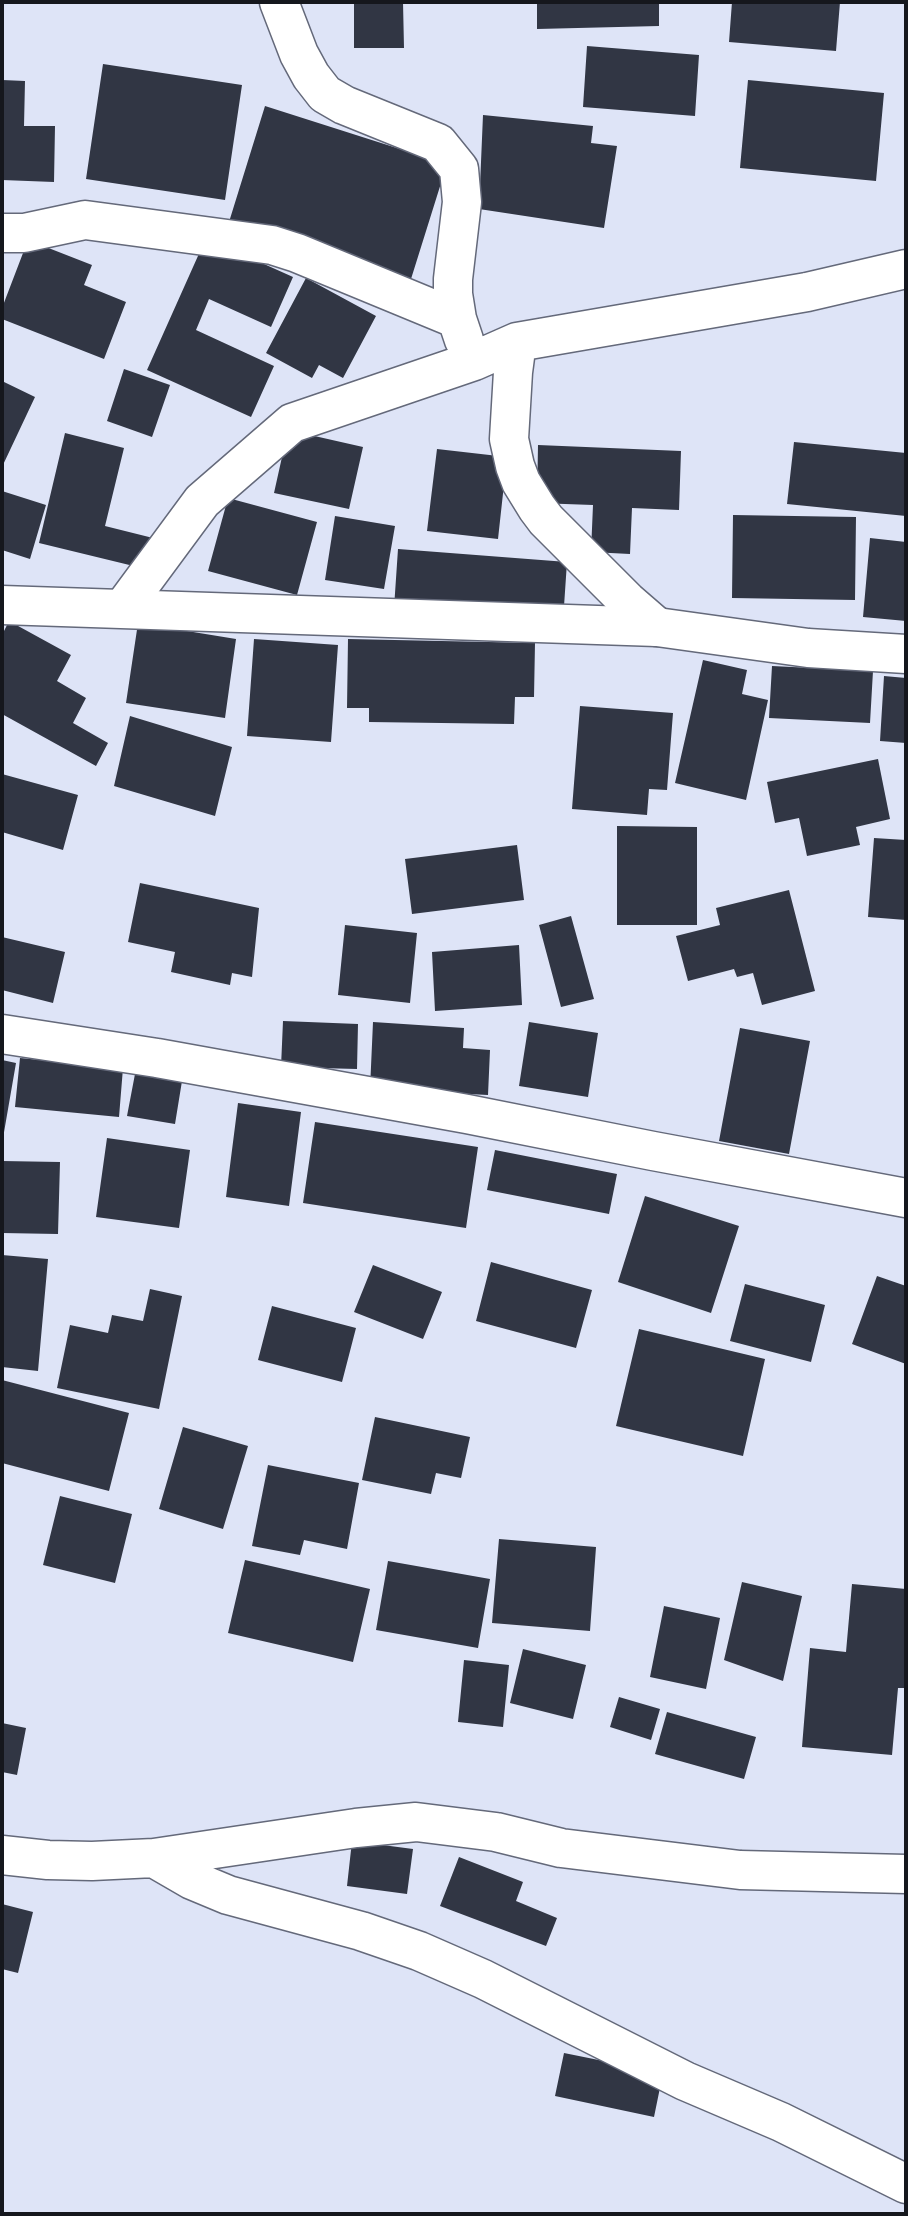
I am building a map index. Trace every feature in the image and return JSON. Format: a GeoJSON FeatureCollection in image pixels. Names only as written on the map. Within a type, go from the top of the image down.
{"type":"FeatureCollection","features":[{"type":"Feature","properties":{"kind":"street"},"geometry":{"type":"LineString","coordinates":[[279,2],[299,54],[325,94],[344,105],[438,143],[459,169],[463,202],[453,279],[457,319],[474,361]]}},
{"type":"Feature","properties":{"kind":"street"},"geometry":{"type":"LineString","coordinates":[[2,233],[24,233],[85,220],[272,246],[457,319]]}},
{"type":"Feature","properties":{"kind":"street"},"geometry":{"type":"LineString","coordinates":[[124,608],[202,501],[288,425],[474,361],[517,342],[807,292],[906,269]]}},
{"type":"Feature","properties":{"kind":"street"},"geometry":{"type":"LineString","coordinates":[[517,342],[509,439],[514,466],[521,482],[547,520],[627,601],[657,627]]}},
{"type":"Feature","properties":{"kind":"street"},"geometry":{"type":"LineString","coordinates":[[2,605],[657,627],[808,648],[906,654]]}},
{"type":"Feature","properties":{"kind":"street"},"geometry":{"type":"LineString","coordinates":[[2,1034],[157,1058],[467,1114],[906,1198]]}},
{"type":"Feature","properties":{"kind":"street"},"geometry":{"type":"LineString","coordinates":[[2,1856],[59,1861],[154,1858],[356,1828],[416,1822],[496,1832],[561,1848],[740,1870],[906,1874]]}},
{"type":"Feature","properties":{"kind":"street"},"geometry":{"type":"LineString","coordinates":[[154,1858],[192,1880],[228,1895],[361,1931],[419,1951],[483,1979],[685,2081],[781,2122],[906,2184]]}},
{"type":"Feature","properties":{"kind":"building"},"geometry":{"type":"Polygon","coordinates":[[[354,2],[403,2],[404,48],[354,48],[354,2]]]}},
{"type":"Feature","properties":{"kind":"building"},"geometry":{"type":"Polygon","coordinates":[[[537,2],[659,2],[659,26],[537,29],[537,2]]]}},
{"type":"Feature","properties":{"kind":"building"},"geometry":{"type":"Polygon","coordinates":[[[732,2],[840,2],[836,51],[729,42],[732,2]]]}},
{"type":"Feature","properties":{"kind":"building"},"geometry":{"type":"Polygon","coordinates":[[[587,46],[699,55],[695,116],[583,107],[587,46]]]}},
{"type":"Feature","properties":{"kind":"building"},"geometry":{"type":"Polygon","coordinates":[[[103,64],[242,85],[225,200],[86,179],[103,64]]]}},
{"type":"Feature","properties":{"kind":"building"},"geometry":{"type":"Polygon","coordinates":[[[2,80],[25,81],[24,126],[55,126],[54,182],[2,180],[2,80]]]}},
{"type":"Feature","properties":{"kind":"building"},"geometry":{"type":"Polygon","coordinates":[[[748,80],[884,93],[876,181],[740,168],[748,80]]]}},
{"type":"Feature","properties":{"kind":"building"},"geometry":{"type":"Polygon","coordinates":[[[265,106],[447,164],[411,279],[229,222],[265,106]]]}},
{"type":"Feature","properties":{"kind":"building"},"geometry":{"type":"Polygon","coordinates":[[[483,115],[593,126],[591,143],[617,146],[604,228],[479,209],[483,115]]]}},
{"type":"Feature","properties":{"kind":"building"},"geometry":{"type":"Polygon","coordinates":[[[206,238],[293,277],[271,327],[209,299],[196,330],[274,366],[251,417],[147,370],[206,238]]]}},
{"type":"Feature","properties":{"kind":"building"},"geometry":{"type":"Polygon","coordinates":[[[28,240],[92,265],[84,285],[126,302],[104,359],[2,319],[2,308],[28,240]]]}},
{"type":"Feature","properties":{"kind":"building"},"geometry":{"type":"Polygon","coordinates":[[[306,278],[376,316],[343,378],[319,365],[312,378],[266,353],[306,278]]]}},
{"type":"Feature","properties":{"kind":"building"},"geometry":{"type":"Polygon","coordinates":[[[124,369],[170,385],[152,437],[107,421],[124,369]]]}},
{"type":"Feature","properties":{"kind":"building"},"geometry":{"type":"Polygon","coordinates":[[[2,381],[35,397],[2,467],[2,381]]]}},
{"type":"Feature","properties":{"kind":"building"},"geometry":{"type":"Polygon","coordinates":[[[288,430],[363,447],[349,509],[274,493],[288,430]]]}},
{"type":"Feature","properties":{"kind":"building"},"geometry":{"type":"Polygon","coordinates":[[[65,433],[124,448],[105,526],[157,539],[150,570],[39,543],[65,433]]]}},
{"type":"Feature","properties":{"kind":"building"},"geometry":{"type":"Polygon","coordinates":[[[794,442],[906,453],[906,516],[787,504],[794,442]]]}},
{"type":"Feature","properties":{"kind":"building"},"geometry":{"type":"Polygon","coordinates":[[[538,445],[681,451],[679,510],[632,508],[630,554],[591,552],[593,505],[537,503],[538,445]]]}},
{"type":"Feature","properties":{"kind":"building"},"geometry":{"type":"Polygon","coordinates":[[[437,449],[507,457],[498,539],[427,531],[437,449]]]}},
{"type":"Feature","properties":{"kind":"building"},"geometry":{"type":"Polygon","coordinates":[[[2,491],[46,505],[30,559],[2,550],[2,491]]]}},
{"type":"Feature","properties":{"kind":"building"},"geometry":{"type":"Polygon","coordinates":[[[228,498],[317,522],[297,595],[208,571],[228,498]]]}},
{"type":"Feature","properties":{"kind":"building"},"geometry":{"type":"Polygon","coordinates":[[[733,515],[856,517],[855,600],[732,598],[733,515]]]}},
{"type":"Feature","properties":{"kind":"building"},"geometry":{"type":"Polygon","coordinates":[[[335,516],[395,526],[384,589],[325,580],[335,516]]]}},
{"type":"Feature","properties":{"kind":"building"},"geometry":{"type":"Polygon","coordinates":[[[870,538],[906,542],[906,621],[863,617],[870,538]]]}},
{"type":"Feature","properties":{"kind":"building"},"geometry":{"type":"Polygon","coordinates":[[[398,549],[567,562],[563,621],[394,608],[398,549]]]}},
{"type":"Feature","properties":{"kind":"building"},"geometry":{"type":"Polygon","coordinates":[[[9,621],[71,655],[57,681],[86,698],[73,723],[108,743],[96,766],[2,714],[2,635],[9,621]]]}},
{"type":"Feature","properties":{"kind":"building"},"geometry":{"type":"Polygon","coordinates":[[[138,623],[236,639],[225,718],[126,703],[138,623]]]}},
{"type":"Feature","properties":{"kind":"building"},"geometry":{"type":"Polygon","coordinates":[[[254,639],[338,645],[331,742],[247,736],[254,639]]]}},
{"type":"Feature","properties":{"kind":"building"},"geometry":{"type":"Polygon","coordinates":[[[348,639],[535,643],[534,697],[515,697],[514,724],[369,722],[369,708],[347,708],[348,639]]]}},
{"type":"Feature","properties":{"kind":"building"},"geometry":{"type":"Polygon","coordinates":[[[703,660],[747,670],[742,694],[768,700],[746,800],[675,783],[703,660]]]}},
{"type":"Feature","properties":{"kind":"building"},"geometry":{"type":"Polygon","coordinates":[[[772,666],[873,671],[870,723],[769,718],[772,666]]]}},
{"type":"Feature","properties":{"kind":"building"},"geometry":{"type":"Polygon","coordinates":[[[884,676],[906,678],[906,743],[880,741],[884,676]]]}},
{"type":"Feature","properties":{"kind":"building"},"geometry":{"type":"Polygon","coordinates":[[[580,706],[673,713],[667,790],[649,789],[647,815],[572,809],[580,706]]]}},
{"type":"Feature","properties":{"kind":"building"},"geometry":{"type":"Polygon","coordinates":[[[130,716],[232,747],[215,816],[114,786],[130,716]]]}},
{"type":"Feature","properties":{"kind":"building"},"geometry":{"type":"Polygon","coordinates":[[[878,759],[890,819],[856,827],[860,845],[807,856],[799,818],[775,823],[767,782],[878,759]]]}},
{"type":"Feature","properties":{"kind":"building"},"geometry":{"type":"Polygon","coordinates":[[[2,774],[78,795],[63,850],[2,832],[2,774]]]}},
{"type":"Feature","properties":{"kind":"building"},"geometry":{"type":"Polygon","coordinates":[[[617,826],[697,827],[697,925],[617,925],[617,826]]]}},
{"type":"Feature","properties":{"kind":"building"},"geometry":{"type":"Polygon","coordinates":[[[874,838],[906,840],[906,920],[868,917],[874,838]]]}},
{"type":"Feature","properties":{"kind":"building"},"geometry":{"type":"Polygon","coordinates":[[[517,845],[524,900],[412,914],[405,859],[517,845]]]}},
{"type":"Feature","properties":{"kind":"building"},"geometry":{"type":"Polygon","coordinates":[[[140,883],[259,908],[252,977],[232,973],[230,985],[171,972],[175,952],[128,942],[140,883]]]}},
{"type":"Feature","properties":{"kind":"building"},"geometry":{"type":"Polygon","coordinates":[[[789,890],[815,991],[762,1005],[753,973],[737,977],[734,969],[688,981],[676,936],[720,925],[716,908],[789,890]]]}},
{"type":"Feature","properties":{"kind":"building"},"geometry":{"type":"Polygon","coordinates":[[[571,916],[594,999],[561,1007],[539,925],[571,916]]]}},
{"type":"Feature","properties":{"kind":"building"},"geometry":{"type":"Polygon","coordinates":[[[345,925],[417,933],[410,1003],[338,995],[345,925]]]}},
{"type":"Feature","properties":{"kind":"building"},"geometry":{"type":"Polygon","coordinates":[[[2,937],[65,952],[53,1003],[2,990],[2,937]]]}},
{"type":"Feature","properties":{"kind":"building"},"geometry":{"type":"Polygon","coordinates":[[[519,945],[522,1005],[435,1011],[432,952],[519,945]]]}},
{"type":"Feature","properties":{"kind":"building"},"geometry":{"type":"Polygon","coordinates":[[[283,1021],[358,1024],[357,1069],[281,1067],[283,1021]]]}},
{"type":"Feature","properties":{"kind":"building"},"geometry":{"type":"Polygon","coordinates":[[[373,1022],[464,1028],[463,1048],[490,1050],[488,1095],[370,1089],[373,1022]]]}},
{"type":"Feature","properties":{"kind":"building"},"geometry":{"type":"Polygon","coordinates":[[[529,1022],[598,1033],[588,1097],[519,1086],[529,1022]]]}},
{"type":"Feature","properties":{"kind":"building"},"geometry":{"type":"Polygon","coordinates":[[[740,1028],[810,1041],[789,1154],[719,1141],[740,1028]]]}},
{"type":"Feature","properties":{"kind":"building"},"geometry":{"type":"Polygon","coordinates":[[[20,1058],[123,1068],[119,1117],[15,1107],[20,1058]]]}},
{"type":"Feature","properties":{"kind":"building"},"geometry":{"type":"Polygon","coordinates":[[[2,1060],[16,1063],[3,1138],[2,1138],[2,1060]]]}},
{"type":"Feature","properties":{"kind":"building"},"geometry":{"type":"Polygon","coordinates":[[[135,1074],[182,1081],[175,1124],[127,1116],[135,1074]]]}},
{"type":"Feature","properties":{"kind":"building"},"geometry":{"type":"Polygon","coordinates":[[[238,1103],[301,1112],[289,1206],[226,1197],[238,1103]]]}},
{"type":"Feature","properties":{"kind":"building"},"geometry":{"type":"Polygon","coordinates":[[[315,1122],[478,1147],[466,1228],[303,1203],[315,1122]]]}},
{"type":"Feature","properties":{"kind":"building"},"geometry":{"type":"Polygon","coordinates":[[[107,1138],[190,1150],[179,1228],[96,1217],[107,1138]]]}},
{"type":"Feature","properties":{"kind":"building"},"geometry":{"type":"Polygon","coordinates":[[[495,1150],[617,1174],[609,1214],[487,1190],[495,1150]]]}},
{"type":"Feature","properties":{"kind":"building"},"geometry":{"type":"Polygon","coordinates":[[[2,1161],[60,1162],[58,1234],[2,1233],[2,1161]]]}},
{"type":"Feature","properties":{"kind":"building"},"geometry":{"type":"Polygon","coordinates":[[[645,1196],[739,1226],[711,1313],[618,1282],[645,1196]]]}},
{"type":"Feature","properties":{"kind":"building"},"geometry":{"type":"Polygon","coordinates":[[[2,1255],[48,1259],[38,1371],[2,1367],[2,1255]]]}},
{"type":"Feature","properties":{"kind":"building"},"geometry":{"type":"Polygon","coordinates":[[[491,1262],[592,1290],[576,1348],[476,1321],[491,1262]]]}},
{"type":"Feature","properties":{"kind":"building"},"geometry":{"type":"Polygon","coordinates":[[[373,1265],[442,1292],[423,1339],[354,1312],[373,1265]]]}},
{"type":"Feature","properties":{"kind":"building"},"geometry":{"type":"Polygon","coordinates":[[[877,1276],[906,1286],[906,1364],[852,1344],[877,1276]]]}},
{"type":"Feature","properties":{"kind":"building"},"geometry":{"type":"Polygon","coordinates":[[[745,1284],[825,1305],[811,1362],[730,1341],[745,1284]]]}},
{"type":"Feature","properties":{"kind":"building"},"geometry":{"type":"Polygon","coordinates":[[[150,1289],[182,1296],[159,1409],[57,1388],[70,1325],[108,1333],[112,1315],[143,1321],[150,1289]]]}},
{"type":"Feature","properties":{"kind":"building"},"geometry":{"type":"Polygon","coordinates":[[[272,1306],[356,1328],[342,1382],[258,1360],[272,1306]]]}},
{"type":"Feature","properties":{"kind":"building"},"geometry":{"type":"Polygon","coordinates":[[[639,1329],[765,1359],[743,1456],[616,1426],[639,1329]]]}},
{"type":"Feature","properties":{"kind":"building"},"geometry":{"type":"Polygon","coordinates":[[[2,1380],[129,1413],[109,1491],[2,1463],[2,1380]]]}},
{"type":"Feature","properties":{"kind":"building"},"geometry":{"type":"Polygon","coordinates":[[[375,1417],[470,1437],[461,1478],[436,1473],[431,1494],[362,1480],[375,1417]]]}},
{"type":"Feature","properties":{"kind":"building"},"geometry":{"type":"Polygon","coordinates":[[[183,1427],[248,1446],[223,1529],[159,1509],[183,1427]]]}},
{"type":"Feature","properties":{"kind":"building"},"geometry":{"type":"Polygon","coordinates":[[[268,1465],[359,1483],[347,1549],[304,1540],[300,1555],[252,1546],[268,1465]]]}},
{"type":"Feature","properties":{"kind":"building"},"geometry":{"type":"Polygon","coordinates":[[[60,1496],[132,1514],[115,1583],[43,1565],[60,1496]]]}},
{"type":"Feature","properties":{"kind":"building"},"geometry":{"type":"Polygon","coordinates":[[[499,1539],[596,1547],[590,1631],[492,1623],[499,1539]]]}},
{"type":"Feature","properties":{"kind":"building"},"geometry":{"type":"Polygon","coordinates":[[[245,1560],[370,1589],[353,1662],[228,1633],[245,1560]]]}},
{"type":"Feature","properties":{"kind":"building"},"geometry":{"type":"Polygon","coordinates":[[[388,1561],[490,1579],[478,1648],[376,1630],[388,1561]]]}},
{"type":"Feature","properties":{"kind":"building"},"geometry":{"type":"Polygon","coordinates":[[[742,1582],[802,1596],[783,1681],[724,1660],[742,1582]]]}},
{"type":"Feature","properties":{"kind":"building"},"geometry":{"type":"Polygon","coordinates":[[[852,1584],[906,1589],[906,1688],[898,1688],[892,1755],[802,1747],[810,1648],[846,1652],[852,1584]]]}},
{"type":"Feature","properties":{"kind":"building"},"geometry":{"type":"Polygon","coordinates":[[[664,1606],[720,1618],[706,1689],[650,1677],[664,1606]]]}},
{"type":"Feature","properties":{"kind":"building"},"geometry":{"type":"Polygon","coordinates":[[[523,1649],[586,1665],[573,1719],[510,1703],[523,1649]]]}},
{"type":"Feature","properties":{"kind":"building"},"geometry":{"type":"Polygon","coordinates":[[[464,1660],[509,1665],[503,1727],[458,1722],[464,1660]]]}},
{"type":"Feature","properties":{"kind":"building"},"geometry":{"type":"Polygon","coordinates":[[[619,1697],[660,1709],[651,1740],[610,1727],[619,1697]]]}},
{"type":"Feature","properties":{"kind":"building"},"geometry":{"type":"Polygon","coordinates":[[[667,1712],[756,1737],[744,1779],[655,1754],[667,1712]]]}},
{"type":"Feature","properties":{"kind":"building"},"geometry":{"type":"Polygon","coordinates":[[[2,1723],[26,1728],[17,1775],[2,1772],[2,1723]]]}},
{"type":"Feature","properties":{"kind":"building"},"geometry":{"type":"Polygon","coordinates":[[[352,1841],[413,1849],[407,1894],[347,1886],[352,1841]]]}},
{"type":"Feature","properties":{"kind":"building"},"geometry":{"type":"Polygon","coordinates":[[[459,1857],[523,1882],[516,1901],[557,1918],[546,1946],[440,1906],[459,1857]]]}},
{"type":"Feature","properties":{"kind":"building"},"geometry":{"type":"Polygon","coordinates":[[[2,1904],[33,1912],[18,1973],[2,1969],[2,1904]]]}},
{"type":"Feature","properties":{"kind":"building"},"geometry":{"type":"Polygon","coordinates":[[[564,2053],[663,2073],[654,2117],[555,2096],[564,2053]]]}}]}
